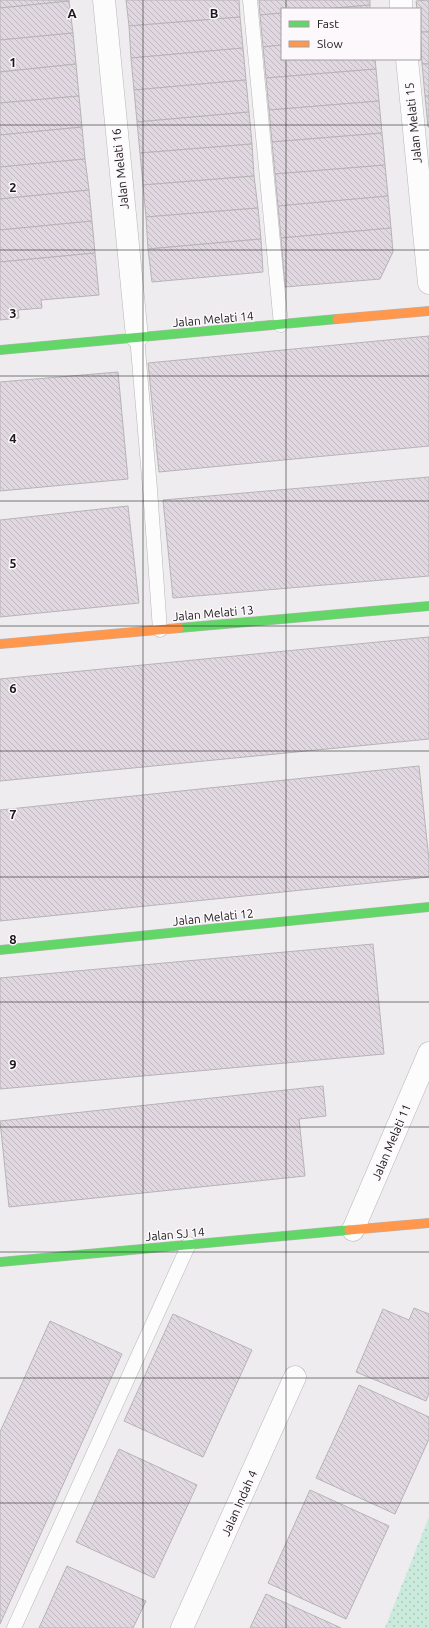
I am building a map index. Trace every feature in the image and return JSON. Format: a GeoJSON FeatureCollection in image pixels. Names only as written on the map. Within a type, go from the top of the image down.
{"type":"FeatureCollection","features":[{"type":"Feature","properties":{"kind":"street","name":"Jalan Melati 16"},"geometry":{"type":"LineString","coordinates":[[104,0],[137,337]]}},
{"type":"Feature","properties":{"kind":"street","name":"Jalan Melati 15"},"geometry":{"type":"LineString","coordinates":[[406,60],[429,282]]}},
{"type":"Feature","properties":{"kind":"street","name":"Jalan Melati 14"},"geometry":{"type":"LineString","coordinates":[[0,350],[429,311]]}},
{"type":"Feature","properties":{"kind":"street","name":"Jalan Melati 13"},"geometry":{"type":"LineString","coordinates":[[0,644],[429,606]]}},
{"type":"Feature","properties":{"kind":"street","name":"Jalan Melati 12"},"geometry":{"type":"LineString","coordinates":[[0,950],[429,907]]}},
{"type":"Feature","properties":{"kind":"street","name":"Jalan Melati 11"},"geometry":{"type":"LineString","coordinates":[[353,1230],[429,1054]]}},
{"type":"Feature","properties":{"kind":"street","name":"Jalan SJ 14"},"geometry":{"type":"LineString","coordinates":[[0,1262],[429,1222]]}},
{"type":"Feature","properties":{"kind":"street","name":"Jalan Indah 4"},"geometry":{"type":"LineString","coordinates":[[182,1628],[295,1377]]}},
{"type":"Feature","properties":{"kind":"lane"},"geometry":{"type":"LineString","coordinates":[[250,0],[281,325]]}},
{"type":"Feature","properties":{"kind":"lane"},"geometry":{"type":"LineString","coordinates":[[137,337],[160,630]]}},
{"type":"Feature","properties":{"kind":"lane"},"geometry":{"type":"LineString","coordinates":[[14,1628],[189,1244]]}},
{"type":"Feature","properties":{"kind":"green space"},"geometry":{"type":"Polygon","coordinates":[[[429,1517],[429,1628],[385,1628],[429,1517]]]}},
{"type":"Feature","properties":{"kind":"building"},"geometry":{"type":"Polygon","coordinates":[[[0,0],[69,0],[69,1],[0,8],[0,0]]]}},
{"type":"Feature","properties":{"kind":"building"},"geometry":{"type":"Polygon","coordinates":[[[126,0],[239,0],[240,17],[129,26],[126,0]]]}},
{"type":"Feature","properties":{"kind":"building"},"geometry":{"type":"Polygon","coordinates":[[[259,0],[370,0],[370,5],[336,8],[281,8],[281,13],[260,15],[259,0]]]}},
{"type":"Feature","properties":{"kind":"building"},"geometry":{"type":"Polygon","coordinates":[[[429,0],[429,32],[421,32],[421,8],[417,8],[416,1],[429,0]]]}},
{"type":"Feature","properties":{"kind":"building"},"geometry":{"type":"Polygon","coordinates":[[[69,1],[73,33],[0,40],[0,8],[69,1]]]}},
{"type":"Feature","properties":{"kind":"building"},"geometry":{"type":"Polygon","coordinates":[[[370,5],[370,8],[336,8],[370,5]]]}},
{"type":"Feature","properties":{"kind":"building"},"geometry":{"type":"Polygon","coordinates":[[[281,13],[281,45],[263,47],[260,15],[281,13]]]}},
{"type":"Feature","properties":{"kind":"building"},"geometry":{"type":"Polygon","coordinates":[[[240,17],[243,48],[131,58],[129,26],[240,17]]]}},
{"type":"Feature","properties":{"kind":"building"},"geometry":{"type":"Polygon","coordinates":[[[421,32],[429,32],[429,64],[422,64],[421,32]]]}},
{"type":"Feature","properties":{"kind":"building"},"geometry":{"type":"Polygon","coordinates":[[[73,33],[76,64],[0,72],[0,40],[73,33]]]}},
{"type":"Feature","properties":{"kind":"building"},"geometry":{"type":"Polygon","coordinates":[[[281,45],[281,60],[375,60],[376,69],[266,78],[263,47],[281,45]]]}},
{"type":"Feature","properties":{"kind":"building"},"geometry":{"type":"Polygon","coordinates":[[[243,48],[246,80],[134,90],[131,58],[243,48]]]}},
{"type":"Feature","properties":{"kind":"building"},"geometry":{"type":"Polygon","coordinates":[[[76,64],[79,96],[0,103],[0,72],[76,64]]]}},
{"type":"Feature","properties":{"kind":"building"},"geometry":{"type":"Polygon","coordinates":[[[422,64],[429,64],[429,96],[425,96],[422,64]]]}},
{"type":"Feature","properties":{"kind":"building"},"geometry":{"type":"Polygon","coordinates":[[[376,69],[379,101],[269,110],[266,78],[376,69]]]}},
{"type":"Feature","properties":{"kind":"building"},"geometry":{"type":"Polygon","coordinates":[[[246,80],[249,112],[137,122],[134,90],[246,80]]]}},
{"type":"Feature","properties":{"kind":"building"},"geometry":{"type":"Polygon","coordinates":[[[79,96],[82,127],[0,135],[0,103],[79,96]]]}},
{"type":"Feature","properties":{"kind":"building"},"geometry":{"type":"Polygon","coordinates":[[[425,96],[429,96],[429,127],[428,127],[425,96]]]}},
{"type":"Feature","properties":{"kind":"building"},"geometry":{"type":"Polygon","coordinates":[[[379,101],[382,133],[272,142],[269,110],[379,101]]]}},
{"type":"Feature","properties":{"kind":"building"},"geometry":{"type":"Polygon","coordinates":[[[249,112],[252,144],[140,153],[137,122],[249,112]]]}},
{"type":"Feature","properties":{"kind":"building"},"geometry":{"type":"Polygon","coordinates":[[[82,127],[85,159],[0,167],[0,135],[82,127]]]}},
{"type":"Feature","properties":{"kind":"building"},"geometry":{"type":"Polygon","coordinates":[[[382,133],[385,165],[275,174],[272,142],[382,133]]]}},
{"type":"Feature","properties":{"kind":"building"},"geometry":{"type":"Polygon","coordinates":[[[252,144],[254,176],[143,185],[140,153],[252,144]]]}},
{"type":"Feature","properties":{"kind":"building"},"geometry":{"type":"Polygon","coordinates":[[[85,159],[89,190],[0,199],[0,167],[85,159]]]}},
{"type":"Feature","properties":{"kind":"building"},"geometry":{"type":"Polygon","coordinates":[[[385,165],[388,196],[278,206],[275,174],[385,165]]]}},
{"type":"Feature","properties":{"kind":"building"},"geometry":{"type":"Polygon","coordinates":[[[254,176],[258,208],[146,217],[143,185],[254,176]]]}},
{"type":"Feature","properties":{"kind":"building"},"geometry":{"type":"Polygon","coordinates":[[[89,190],[92,221],[0,230],[0,199],[89,190]]]}},
{"type":"Feature","properties":{"kind":"building"},"geometry":{"type":"Polygon","coordinates":[[[388,196],[391,228],[281,238],[278,206],[388,196]]]}},
{"type":"Feature","properties":{"kind":"building"},"geometry":{"type":"Polygon","coordinates":[[[258,208],[261,239],[148,249],[146,217],[258,208]]]}},
{"type":"Feature","properties":{"kind":"building"},"geometry":{"type":"Polygon","coordinates":[[[92,221],[95,253],[0,262],[0,230],[92,221]]]}},
{"type":"Feature","properties":{"kind":"building"},"geometry":{"type":"Polygon","coordinates":[[[391,228],[393,252],[380,279],[285,287],[281,238],[391,228]]]}},
{"type":"Feature","properties":{"kind":"building"},"geometry":{"type":"Polygon","coordinates":[[[261,239],[263,272],[152,282],[148,249],[261,239]]]}},
{"type":"Feature","properties":{"kind":"building"},"geometry":{"type":"Polygon","coordinates":[[[95,253],[99,295],[41,300],[42,308],[18,310],[19,318],[0,320],[0,262],[95,253]]]}},
{"type":"Feature","properties":{"kind":"building"},"geometry":{"type":"Polygon","coordinates":[[[429,336],[429,446],[159,472],[148,363],[429,336]]]}},
{"type":"Feature","properties":{"kind":"building"},"geometry":{"type":"Polygon","coordinates":[[[118,372],[128,479],[0,491],[0,382],[118,372]]]}},
{"type":"Feature","properties":{"kind":"building"},"geometry":{"type":"Polygon","coordinates":[[[429,477],[429,576],[173,598],[163,500],[429,477]]]}},
{"type":"Feature","properties":{"kind":"building"},"geometry":{"type":"Polygon","coordinates":[[[128,506],[139,603],[0,617],[0,520],[128,506]]]}},
{"type":"Feature","properties":{"kind":"building"},"geometry":{"type":"Polygon","coordinates":[[[429,637],[429,739],[0,781],[0,679],[429,637]]]}},
{"type":"Feature","properties":{"kind":"building"},"geometry":{"type":"Polygon","coordinates":[[[419,766],[429,860],[429,877],[0,921],[0,810],[419,766]]]}},
{"type":"Feature","properties":{"kind":"building"},"geometry":{"type":"Polygon","coordinates":[[[373,944],[384,1054],[0,1089],[0,978],[373,944]]]}},
{"type":"Feature","properties":{"kind":"building"},"geometry":{"type":"Polygon","coordinates":[[[323,1086],[326,1116],[299,1119],[305,1176],[9,1207],[0,1121],[323,1086]]]}},
{"type":"Feature","properties":{"kind":"building"},"geometry":{"type":"Polygon","coordinates":[[[414,1308],[429,1314],[429,1393],[426,1401],[356,1372],[383,1309],[409,1320],[414,1308]]]}},
{"type":"Feature","properties":{"kind":"building"},"geometry":{"type":"Polygon","coordinates":[[[173,1314],[252,1350],[203,1457],[124,1421],[173,1314]]]}},
{"type":"Feature","properties":{"kind":"building"},"geometry":{"type":"Polygon","coordinates":[[[50,1321],[122,1354],[0,1624],[0,1432],[50,1321]]]}},
{"type":"Feature","properties":{"kind":"building"},"geometry":{"type":"Polygon","coordinates":[[[359,1385],[429,1417],[429,1439],[395,1514],[316,1478],[359,1385]]]}},
{"type":"Feature","properties":{"kind":"building"},"geometry":{"type":"Polygon","coordinates":[[[119,1449],[197,1485],[154,1578],[76,1542],[119,1449]]]}},
{"type":"Feature","properties":{"kind":"building"},"geometry":{"type":"Polygon","coordinates":[[[310,1490],[389,1526],[346,1619],[268,1583],[310,1490]]]}},
{"type":"Feature","properties":{"kind":"building"},"geometry":{"type":"Polygon","coordinates":[[[67,1566],[146,1601],[133,1628],[39,1628],[67,1566]]]}},
{"type":"Feature","properties":{"kind":"building"},"geometry":{"type":"Polygon","coordinates":[[[266,1594],[341,1628],[250,1628],[266,1594]]]}},
{"type":"Feature","properties":{"kind":"traffic: fast"},"geometry":{"type":"LineString","coordinates":[[0,350],[337,319]]}},
{"type":"Feature","properties":{"kind":"traffic: fast"},"geometry":{"type":"LineString","coordinates":[[179,628],[429,606]]}},
{"type":"Feature","properties":{"kind":"traffic: fast"},"geometry":{"type":"LineString","coordinates":[[0,950],[429,907]]}},
{"type":"Feature","properties":{"kind":"traffic: fast"},"geometry":{"type":"LineString","coordinates":[[0,1262],[349,1230]]}},
{"type":"Feature","properties":{"kind":"traffic: slow"},"geometry":{"type":"LineString","coordinates":[[337,319],[429,311]]}},
{"type":"Feature","properties":{"kind":"traffic: slow"},"geometry":{"type":"LineString","coordinates":[[0,644],[179,628]]}},
{"type":"Feature","properties":{"kind":"traffic: slow"},"geometry":{"type":"LineString","coordinates":[[349,1230],[429,1223]]}}]}
